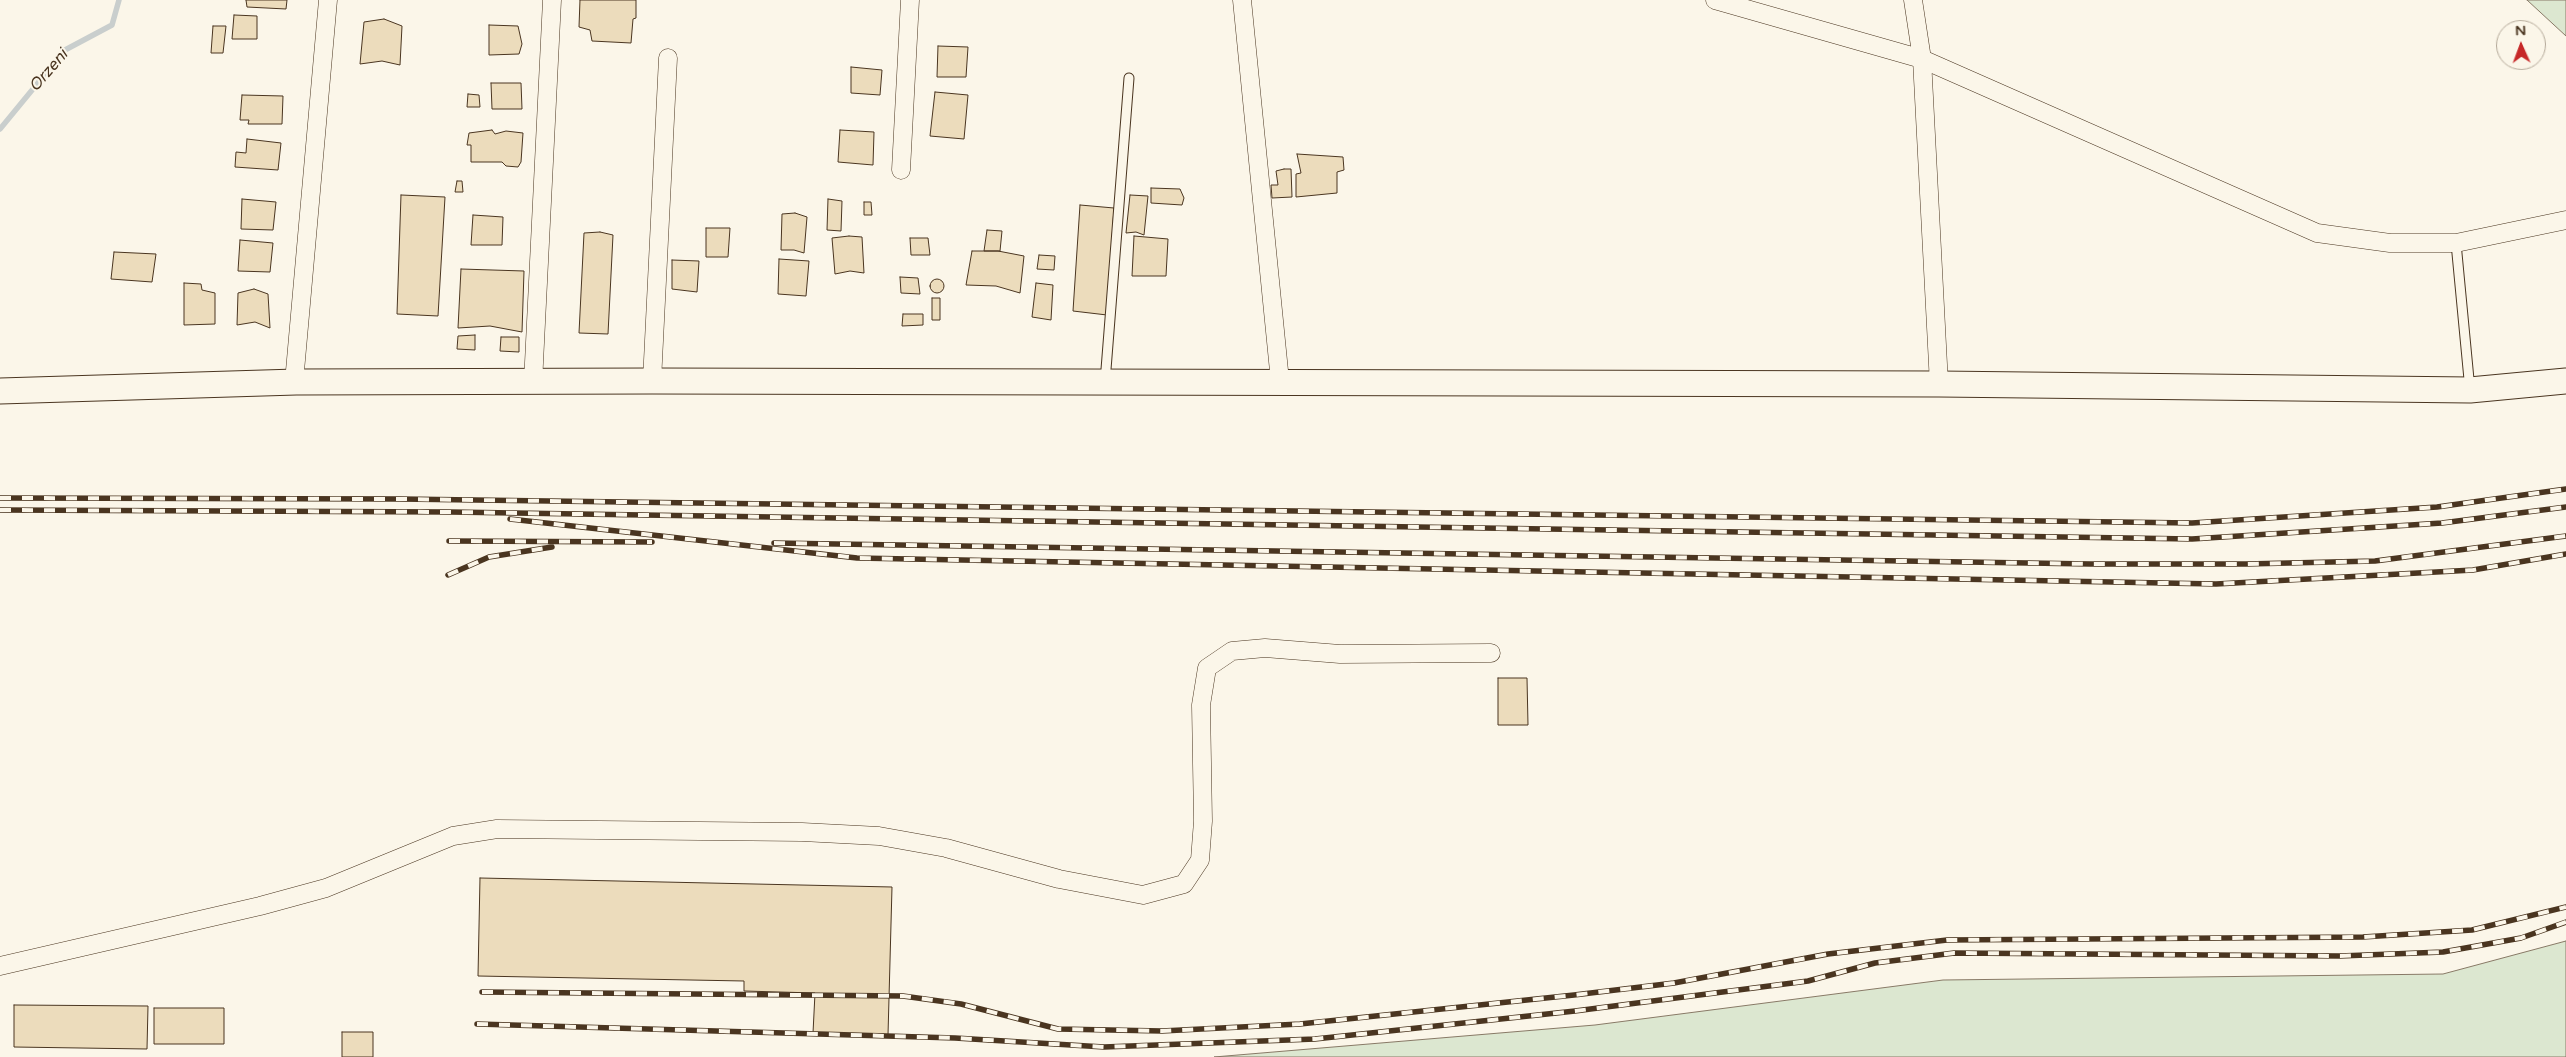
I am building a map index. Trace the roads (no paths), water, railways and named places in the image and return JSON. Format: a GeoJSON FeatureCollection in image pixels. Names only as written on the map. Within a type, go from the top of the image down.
{"type":"FeatureCollection","features":[{"type":"Feature","properties":{"kind":"main road"},"geometry":{"type":"LineString","coordinates":[[0,392],[296,382],[1280,381],[1939,384],[2470,390],[2566,381]]}},
{"type":"Feature","properties":{"kind":"street"},"geometry":{"type":"LineString","coordinates":[[296,382],[295,371],[328,0]]}},
{"type":"Feature","properties":{"kind":"street"},"geometry":{"type":"LineString","coordinates":[[532,383],[552,0]]}},
{"type":"Feature","properties":{"kind":"street"},"geometry":{"type":"LineString","coordinates":[[901,170],[910,0]]}},
{"type":"Feature","properties":{"kind":"street"},"geometry":{"type":"LineString","coordinates":[[1242,0],[1280,381]]}},
{"type":"Feature","properties":{"kind":"street"},"geometry":{"type":"LineString","coordinates":[[1715,0],[1922,59],[2317,233],[2390,243],[2456,243],[2566,220]]}},
{"type":"Feature","properties":{"kind":"street"},"geometry":{"type":"LineString","coordinates":[[1913,0],[1922,59],[1939,384]]}},
{"type":"Feature","properties":{"kind":"street"},"geometry":{"type":"LineString","coordinates":[[652,381],[668,58]]}},
{"type":"Feature","properties":{"kind":"street"},"geometry":{"type":"LineString","coordinates":[[0,966],[260,906],[326,888],[453,836],[497,829],[802,832],[878,836],[946,848],[1059,879],[1143,895],[1184,884],[1200,860],[1203,821],[1200,705],[1207,668],[1232,651],[1264,648],[1340,654],[1491,653]]}},
{"type":"Feature","properties":{"kind":"lane"},"geometry":{"type":"LineString","coordinates":[[1105,382],[1128,78]]}},
{"type":"Feature","properties":{"kind":"lane"},"geometry":{"type":"LineString","coordinates":[[2456,243],[2470,390]]}},
{"type":"Feature","properties":{"kind":"waterway","name":"Orzeni"},"geometry":{"type":"LineString","coordinates":[[0,129],[65,50],[112,25],[119,0]]}},
{"type":"Feature","properties":{"kind":"railway"},"geometry":{"type":"LineString","coordinates":[[0,498],[400,499],[2192,523],[2437,507],[2566,489]]}},
{"type":"Feature","properties":{"kind":"railway"},"geometry":{"type":"LineString","coordinates":[[0,510],[450,512],[2192,539],[2442,523],[2566,507]]}},
{"type":"Feature","properties":{"kind":"railway"},"geometry":{"type":"LineString","coordinates":[[510,519],[857,558],[2216,584],[2473,570],[2566,554]]}},
{"type":"Feature","properties":{"kind":"railway"},"geometry":{"type":"LineString","coordinates":[[774,543],[2091,564],[2246,564],[2375,561],[2566,536]]}},
{"type":"Feature","properties":{"kind":"railway"},"geometry":{"type":"LineString","coordinates":[[449,541],[652,542]]}},
{"type":"Feature","properties":{"kind":"railway"},"geometry":{"type":"LineString","coordinates":[[448,575],[489,557],[552,547]]}},
{"type":"Feature","properties":{"kind":"railway"},"geometry":{"type":"LineString","coordinates":[[482,992],[903,996],[961,1004],[1058,1029],[1162,1031],[1300,1024],[1574,995],[1674,983],[1828,954],[1947,940],[2363,937],[2472,930],[2566,907]]}},
{"type":"Feature","properties":{"kind":"railway"},"geometry":{"type":"LineString","coordinates":[[477,1024],[955,1038],[1104,1047],[1315,1039],[1575,1011],[1808,981],[1875,963],[1954,953],[2340,956],[2443,952],[2521,938],[2566,922]]}}]}
